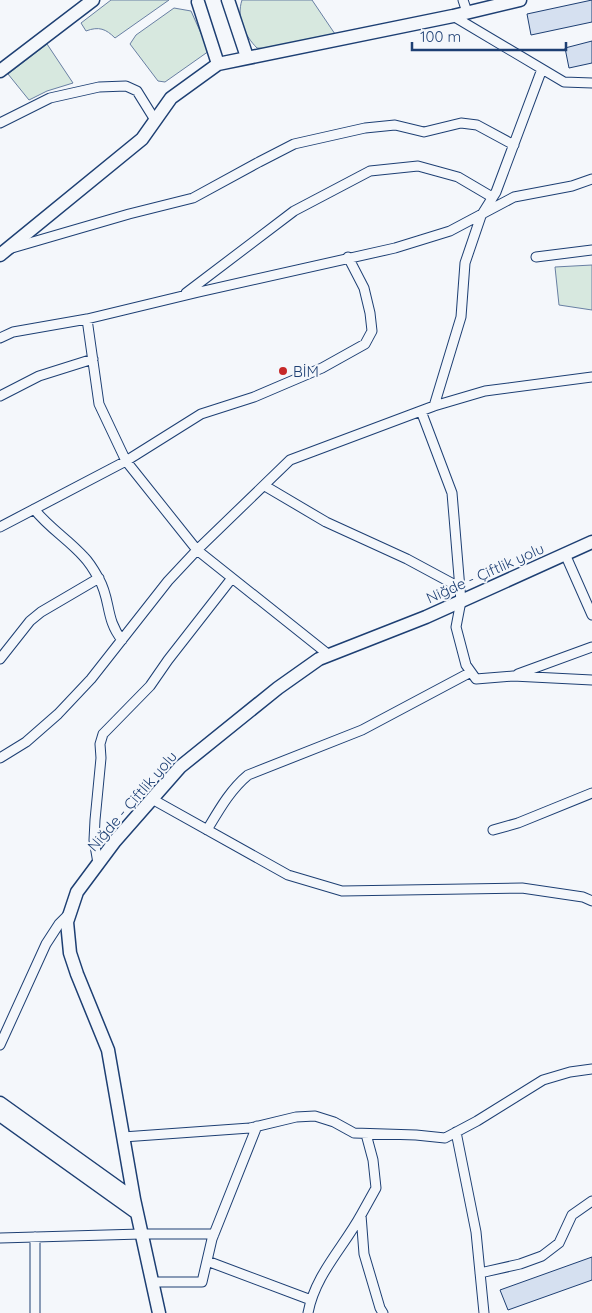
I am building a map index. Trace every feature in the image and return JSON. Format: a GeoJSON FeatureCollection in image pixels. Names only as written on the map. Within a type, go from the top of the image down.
{"type":"FeatureCollection","features":[{"type":"Feature","properties":{"kind":"main road"},"geometry":{"type":"LineString","coordinates":[[0,70],[93,0]]}},
{"type":"Feature","properties":{"kind":"main road"},"geometry":{"type":"LineString","coordinates":[[228,0],[247,57]]}},
{"type":"Feature","properties":{"kind":"main road"},"geometry":{"type":"LineString","coordinates":[[4,252],[142,139],[171,98],[218,64],[453,16],[465,6],[520,0]]}},
{"type":"Feature","properties":{"kind":"main road"},"geometry":{"type":"LineString","coordinates":[[200,1],[218,64]]}},
{"type":"Feature","properties":{"kind":"main road","name":"Niğde - Çiftlik yolu"},"geometry":{"type":"LineString","coordinates":[[159,1313],[137,1215],[108,1050],[76,974],[70,953],[67,922],[77,892],[115,841],[180,766],[278,688],[319,659],[426,617],[592,542]]}},
{"type":"Feature","properties":{"kind":"main road"},"geometry":{"type":"LineString","coordinates":[[0,1104],[134,1199]]}},
{"type":"Feature","properties":{"kind":"main road"},"geometry":{"type":"LineString","coordinates":[[0,1115],[137,1215]]}},
{"type":"Feature","properties":{"kind":"street"},"geometry":{"type":"LineString","coordinates":[[453,16],[564,82],[592,83]]}},
{"type":"Feature","properties":{"kind":"street"},"geometry":{"type":"LineString","coordinates":[[434,406],[461,317],[465,262],[481,216],[496,192],[542,69]]}},
{"type":"Feature","properties":{"kind":"street"},"geometry":{"type":"LineString","coordinates":[[0,123],[50,98],[99,88],[126,86],[137,90],[156,120]]}},
{"type":"Feature","properties":{"kind":"street"},"geometry":{"type":"LineString","coordinates":[[4,252],[129,214],[193,198],[294,144],[365,128],[395,125],[424,132],[461,122],[477,125],[514,145]]}},
{"type":"Feature","properties":{"kind":"street"},"geometry":{"type":"LineString","coordinates":[[182,296],[294,211],[370,171],[418,166],[458,177],[492,196]]}},
{"type":"Feature","properties":{"kind":"street"},"geometry":{"type":"LineString","coordinates":[[0,338],[12,332],[87,319],[348,257],[395,248],[450,232],[514,197],[572,186],[592,179]]}},
{"type":"Feature","properties":{"kind":"street"},"geometry":{"type":"LineString","coordinates":[[536,257],[592,250]]}},
{"type":"Feature","properties":{"kind":"street"},"geometry":{"type":"LineString","coordinates":[[1,524],[126,461],[200,414],[263,393],[322,368],[365,344],[372,331],[370,313],[364,288],[348,257]]}},
{"type":"Feature","properties":{"kind":"street"},"geometry":{"type":"LineString","coordinates":[[87,319],[99,404],[126,461],[196,550],[329,655]]}},
{"type":"Feature","properties":{"kind":"street"},"geometry":{"type":"LineString","coordinates":[[0,396],[39,376],[93,359]]}},
{"type":"Feature","properties":{"kind":"street"},"geometry":{"type":"LineString","coordinates":[[0,758],[26,742],[58,714],[91,679],[168,581],[196,550],[290,460],[434,406],[485,391],[592,376]]}},
{"type":"Feature","properties":{"kind":"street"},"geometry":{"type":"LineString","coordinates":[[421,411],[452,493],[460,587],[456,627],[466,665],[476,680],[513,676],[592,680]]}},
{"type":"Feature","properties":{"kind":"street"},"geometry":{"type":"LineString","coordinates":[[265,486],[326,522],[407,559],[460,587]]}},
{"type":"Feature","properties":{"kind":"street"},"geometry":{"type":"LineString","coordinates":[[34,509],[42,520],[84,557],[99,578],[105,589],[114,631],[122,640]]}},
{"type":"Feature","properties":{"kind":"street"},"geometry":{"type":"LineString","coordinates":[[565,554],[592,615]]}},
{"type":"Feature","properties":{"kind":"street"},"geometry":{"type":"LineString","coordinates":[[0,660],[30,621],[41,612],[99,578]]}},
{"type":"Feature","properties":{"kind":"street"},"geometry":{"type":"LineString","coordinates":[[98,863],[94,840],[94,820],[101,758],[100,744],[103,734],[150,686],[232,578]]}},
{"type":"Feature","properties":{"kind":"street"},"geometry":{"type":"LineString","coordinates":[[513,676],[592,647]]}},
{"type":"Feature","properties":{"kind":"street"},"geometry":{"type":"LineString","coordinates":[[207,830],[227,798],[248,775],[362,730],[471,672]]}},
{"type":"Feature","properties":{"kind":"street"},"geometry":{"type":"LineString","coordinates":[[493,830],[518,823],[592,793]]}},
{"type":"Feature","properties":{"kind":"street"},"geometry":{"type":"LineString","coordinates":[[152,799],[288,875],[342,891],[522,888],[583,897],[592,901]]}},
{"type":"Feature","properties":{"kind":"street"},"geometry":{"type":"LineString","coordinates":[[0,1045],[46,944],[58,924],[69,914]]}},
{"type":"Feature","properties":{"kind":"street"},"geometry":{"type":"LineString","coordinates":[[123,1137],[250,1128],[296,1116],[315,1116],[334,1122],[354,1133],[445,1138],[542,1080],[570,1072],[592,1069]]}},
{"type":"Feature","properties":{"kind":"street"},"geometry":{"type":"LineString","coordinates":[[152,1282],[202,1282],[214,1234],[257,1126]]}},
{"type":"Feature","properties":{"kind":"street"},"geometry":{"type":"LineString","coordinates":[[456,1132],[476,1232],[484,1313]]}},
{"type":"Feature","properties":{"kind":"street"},"geometry":{"type":"LineString","coordinates":[[308,1313],[321,1276],[352,1231],[376,1188],[373,1160],[366,1134]]}},
{"type":"Feature","properties":{"kind":"street"},"geometry":{"type":"LineString","coordinates":[[480,1273],[520,1264],[542,1256],[558,1242],[572,1215],[592,1201]]}},
{"type":"Feature","properties":{"kind":"street"},"geometry":{"type":"LineString","coordinates":[[361,1215],[364,1254],[383,1313]]}},
{"type":"Feature","properties":{"kind":"street"},"geometry":{"type":"LineString","coordinates":[[0,1238],[214,1234]]}},
{"type":"Feature","properties":{"kind":"street"},"geometry":{"type":"LineString","coordinates":[[35,1237],[35,1313]]}},
{"type":"Feature","properties":{"kind":"street"},"geometry":{"type":"LineString","coordinates":[[207,1261],[312,1300]]}},
{"type":"Feature","properties":{"kind":"shaded area"},"geometry":{"type":"Polygon","coordinates":[[[111,0],[169,0],[115,38],[109,32],[102,29],[86,31],[81,23],[111,0]]]}},
{"type":"Feature","properties":{"kind":"shaded area"},"geometry":{"type":"Polygon","coordinates":[[[242,0],[312,0],[335,34],[270,49],[257,48],[245,32],[241,20],[240,7],[242,0]]]}},
{"type":"Feature","properties":{"kind":"shaded area"},"geometry":{"type":"Polygon","coordinates":[[[174,8],[191,11],[209,51],[165,82],[158,81],[130,44],[136,35],[174,8]]]}},
{"type":"Feature","properties":{"kind":"shaded area"},"geometry":{"type":"Polygon","coordinates":[[[47,44],[73,83],[47,91],[29,100],[8,74],[47,44]]]}},
{"type":"Feature","properties":{"kind":"shaded area"},"geometry":{"type":"Polygon","coordinates":[[[592,265],[592,310],[559,305],[555,267],[592,265]]]}},
{"type":"Feature","properties":{"kind":"building"},"geometry":{"type":"Polygon","coordinates":[[[592,0],[592,22],[531,35],[527,14],[592,0]]]}},
{"type":"Feature","properties":{"kind":"building"},"geometry":{"type":"Polygon","coordinates":[[[592,41],[592,63],[569,68],[565,48],[592,41]]]}},
{"type":"Feature","properties":{"kind":"building"},"geometry":{"type":"Polygon","coordinates":[[[592,1257],[592,1280],[508,1310],[500,1290],[592,1257]]]}},
{"type":"Feature","properties":{"kind":"place","name":"BİM"},"geometry":{"type":"Point","coordinates":[283,371]}}]}
